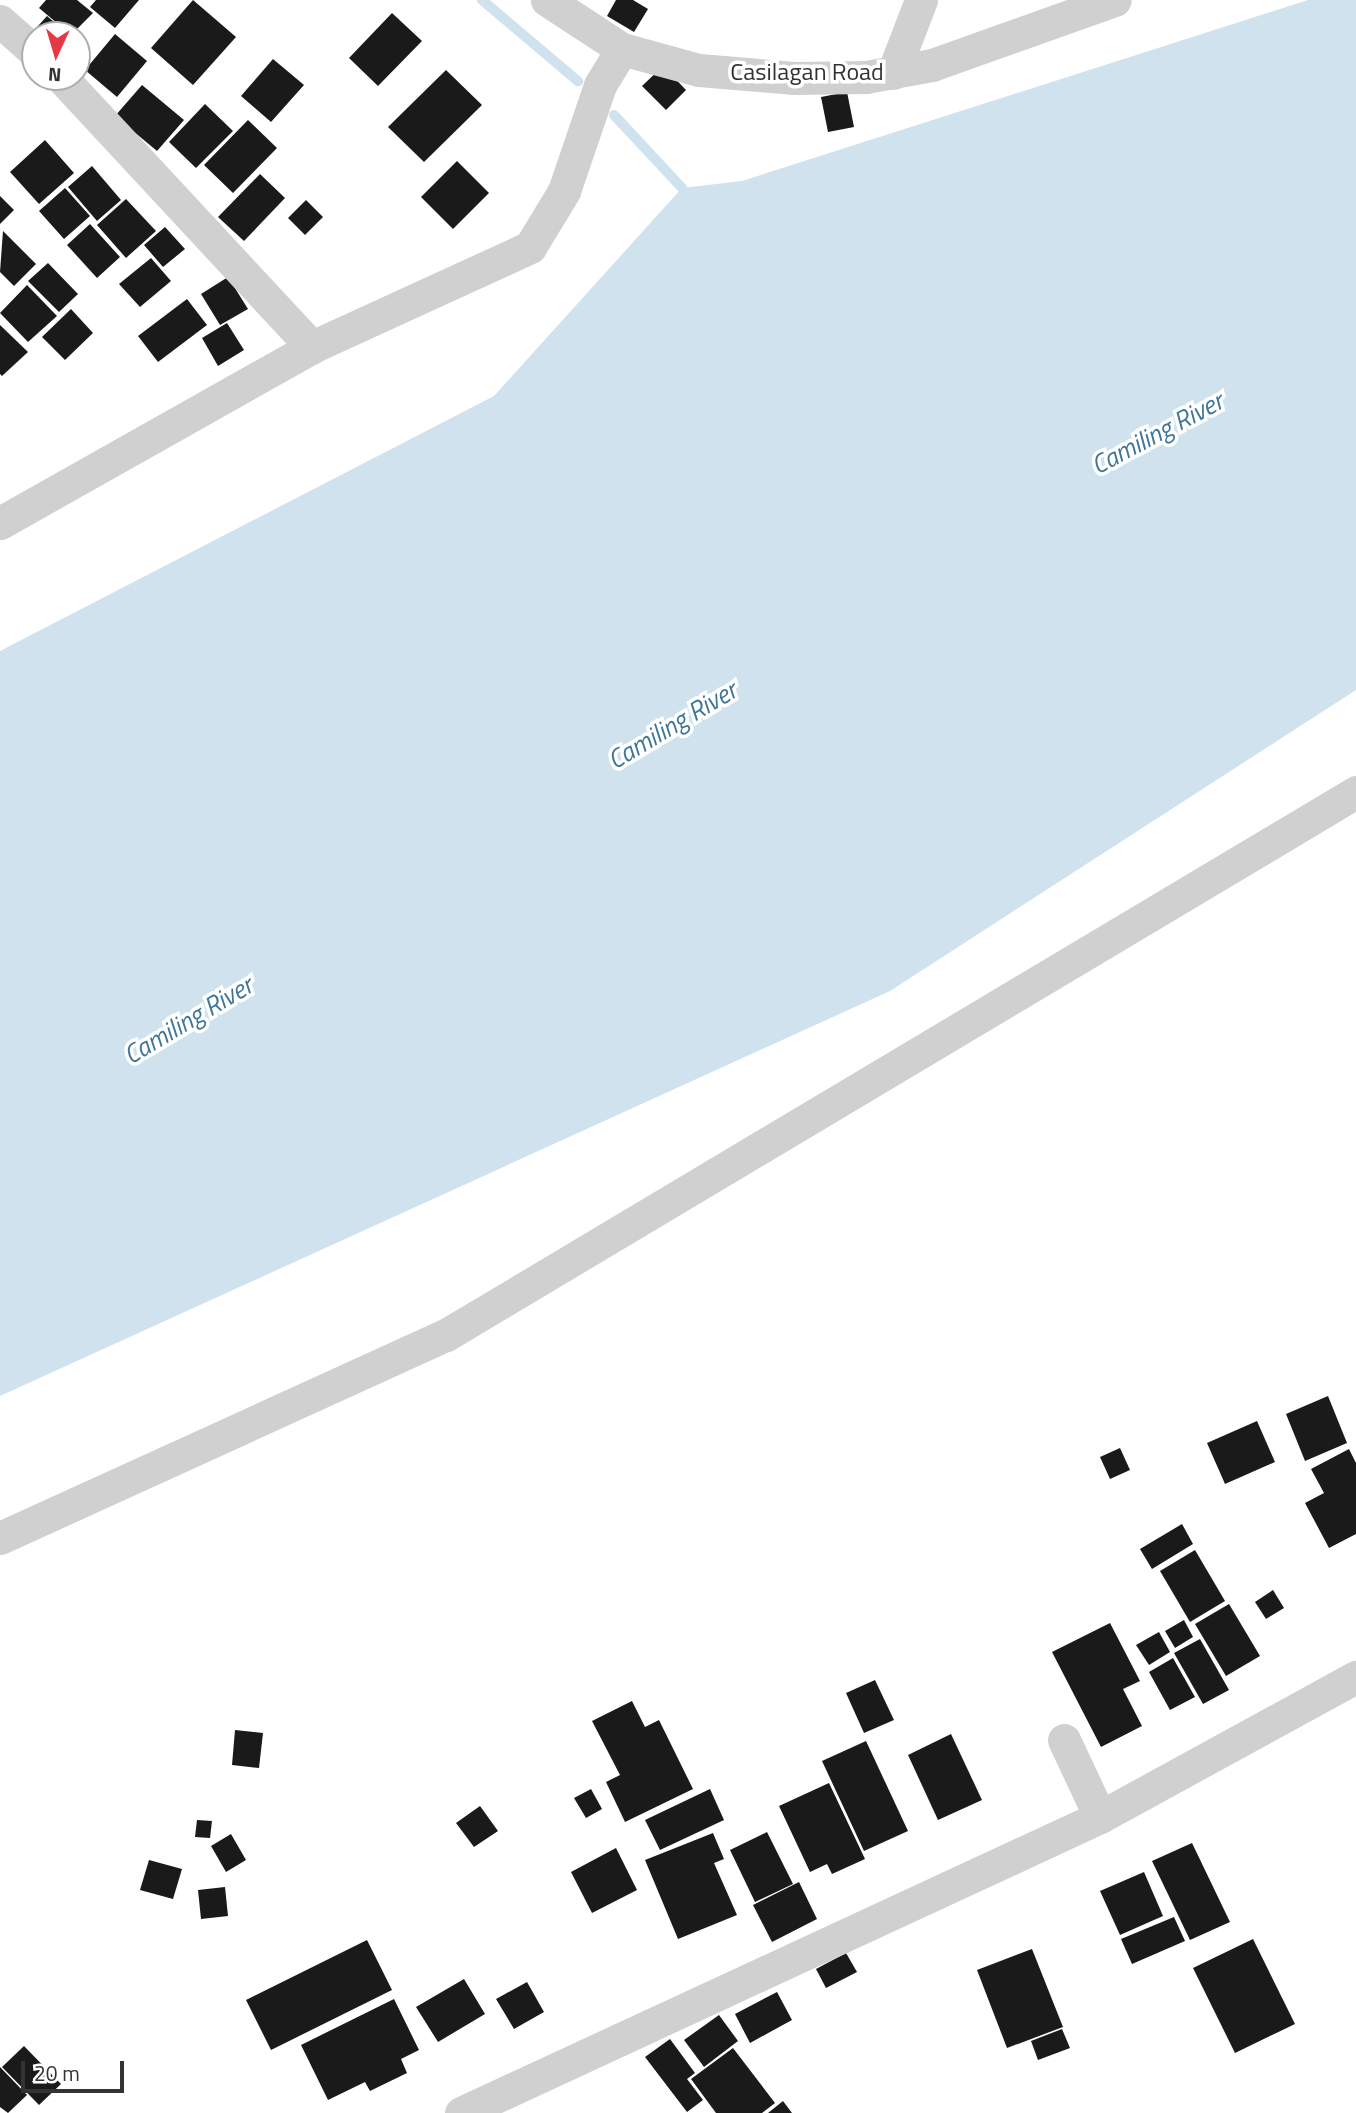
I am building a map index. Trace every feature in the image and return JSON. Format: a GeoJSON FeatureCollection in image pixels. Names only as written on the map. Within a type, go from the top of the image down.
{"type":"FeatureCollection","features":[{"type":"Feature","properties":{"kind":"street","name":"Casilagan Road"},"geometry":{"type":"LineString","coordinates":[[547,0],[622,49],[751,77],[892,73],[932,65],[1115,0]]}},
{"type":"Feature","properties":{"kind":"street"},"geometry":{"type":"LineString","coordinates":[[892,73],[921,0]]}},
{"type":"Feature","properties":{"kind":"street"},"geometry":{"type":"LineString","coordinates":[[0,21],[21,39]]}},
{"type":"Feature","properties":{"kind":"street"},"geometry":{"type":"LineString","coordinates":[[0,523],[312,347],[530,247],[564,191],[600,85],[622,49]]}},
{"type":"Feature","properties":{"kind":"street"},"geometry":{"type":"LineString","coordinates":[[74,91],[312,347]]}},
{"type":"Feature","properties":{"kind":"street"},"geometry":{"type":"LineString","coordinates":[[0,1538],[446,1335],[1356,792]]}},
{"type":"Feature","properties":{"kind":"street"},"geometry":{"type":"LineString","coordinates":[[461,2113],[1100,1817],[1356,1677]]}},
{"type":"Feature","properties":{"kind":"street"},"geometry":{"type":"LineString","coordinates":[[1064,1740],[1100,1817]]}},
{"type":"Feature","properties":{"kind":"water","name":"Camiling River"},"geometry":{"type":"Polygon","coordinates":[[[1308,0],[1356,0],[1356,690],[890,991],[0,1396],[0,651],[494,396],[682,188],[742,181],[1308,0]]]}},
{"type":"Feature","properties":{"kind":"building"},"geometry":{"type":"Polygon","coordinates":[[[46,0],[77,0],[93,13],[85,21],[54,21],[39,8],[46,0]]]}},
{"type":"Feature","properties":{"kind":"building"},"geometry":{"type":"Polygon","coordinates":[[[96,0],[139,0],[115,28],[90,7],[96,0]]]}},
{"type":"Feature","properties":{"kind":"building"},"geometry":{"type":"Polygon","coordinates":[[[193,0],[236,37],[193,85],[151,48],[193,0]]]}},
{"type":"Feature","properties":{"kind":"building"},"geometry":{"type":"Polygon","coordinates":[[[616,0],[633,0],[648,9],[634,32],[607,16],[616,0]]]}},
{"type":"Feature","properties":{"kind":"building"},"geometry":{"type":"Polygon","coordinates":[[[392,13],[422,41],[378,86],[349,58],[392,13]]]}},
{"type":"Feature","properties":{"kind":"building"},"geometry":{"type":"Polygon","coordinates":[[[115,34],[147,61],[117,97],[91,75],[91,63],[115,34]]]}},
{"type":"Feature","properties":{"kind":"building"},"geometry":{"type":"Polygon","coordinates":[[[273,59],[304,85],[271,122],[241,96],[273,59]]]}},
{"type":"Feature","properties":{"kind":"building"},"geometry":{"type":"Polygon","coordinates":[[[663,66],[686,90],[666,110],[642,86],[663,66]]]}},
{"type":"Feature","properties":{"kind":"building"},"geometry":{"type":"Polygon","coordinates":[[[446,70],[482,105],[424,162],[388,127],[446,70]]]}},
{"type":"Feature","properties":{"kind":"building"},"geometry":{"type":"Polygon","coordinates":[[[142,85],[184,120],[157,151],[115,116],[142,85]]]}},
{"type":"Feature","properties":{"kind":"building"},"geometry":{"type":"Polygon","coordinates":[[[847,92],[854,127],[828,132],[821,97],[847,92]]]}},
{"type":"Feature","properties":{"kind":"building"},"geometry":{"type":"Polygon","coordinates":[[[205,104],[233,131],[196,168],[169,142],[205,104]]]}},
{"type":"Feature","properties":{"kind":"building"},"geometry":{"type":"Polygon","coordinates":[[[248,120],[277,148],[233,193],[204,165],[248,120]]]}},
{"type":"Feature","properties":{"kind":"building"},"geometry":{"type":"Polygon","coordinates":[[[45,140],[74,173],[39,204],[10,172],[45,140]]]}},
{"type":"Feature","properties":{"kind":"building"},"geometry":{"type":"Polygon","coordinates":[[[457,161],[489,193],[453,229],[421,197],[457,161]]]}},
{"type":"Feature","properties":{"kind":"building"},"geometry":{"type":"Polygon","coordinates":[[[92,166],[121,200],[97,221],[68,187],[92,166]]]}},
{"type":"Feature","properties":{"kind":"building"},"geometry":{"type":"Polygon","coordinates":[[[260,174],[285,198],[244,241],[218,217],[260,174]]]}},
{"type":"Feature","properties":{"kind":"building"},"geometry":{"type":"Polygon","coordinates":[[[65,188],[90,216],[64,239],[39,211],[65,188]]]}},
{"type":"Feature","properties":{"kind":"building"},"geometry":{"type":"Polygon","coordinates":[[[0,196],[14,210],[0,224],[0,196]]]}},
{"type":"Feature","properties":{"kind":"building"},"geometry":{"type":"Polygon","coordinates":[[[126,199],[156,231],[126,258],[97,225],[126,199]]]}},
{"type":"Feature","properties":{"kind":"building"},"geometry":{"type":"Polygon","coordinates":[[[306,200],[323,217],[305,235],[288,218],[306,200]]]}},
{"type":"Feature","properties":{"kind":"building"},"geometry":{"type":"Polygon","coordinates":[[[90,224],[120,257],[97,278],[67,245],[90,224]]]}},
{"type":"Feature","properties":{"kind":"building"},"geometry":{"type":"Polygon","coordinates":[[[165,227],[185,249],[163,267],[144,245],[165,227]]]}},
{"type":"Feature","properties":{"kind":"building"},"geometry":{"type":"Polygon","coordinates":[[[3,231],[36,264],[14,286],[0,272],[3,231]]]}},
{"type":"Feature","properties":{"kind":"building"},"geometry":{"type":"Polygon","coordinates":[[[151,258],[171,281],[140,307],[119,284],[151,258]]]}},
{"type":"Feature","properties":{"kind":"building"},"geometry":{"type":"Polygon","coordinates":[[[48,263],[78,294],[59,312],[28,281],[48,263]]]}},
{"type":"Feature","properties":{"kind":"building"},"geometry":{"type":"Polygon","coordinates":[[[228,277],[248,309],[220,325],[201,294],[228,277]]]}},
{"type":"Feature","properties":{"kind":"building"},"geometry":{"type":"Polygon","coordinates":[[[27,285],[57,316],[28,342],[0,313],[27,285]]]}},
{"type":"Feature","properties":{"kind":"building"},"geometry":{"type":"Polygon","coordinates":[[[187,299],[207,325],[158,362],[138,336],[187,299]]]}},
{"type":"Feature","properties":{"kind":"building"},"geometry":{"type":"Polygon","coordinates":[[[71,309],[93,333],[65,360],[42,337],[71,309]]]}},
{"type":"Feature","properties":{"kind":"building"},"geometry":{"type":"Polygon","coordinates":[[[227,323],[244,350],[218,366],[202,338],[227,323]]]}},
{"type":"Feature","properties":{"kind":"building"},"geometry":{"type":"Polygon","coordinates":[[[0,325],[28,352],[2,376],[0,374],[0,325]]]}},
{"type":"Feature","properties":{"kind":"building"},"geometry":{"type":"Polygon","coordinates":[[[1328,1396],[1347,1443],[1305,1461],[1286,1414],[1328,1396]]]}},
{"type":"Feature","properties":{"kind":"building"},"geometry":{"type":"Polygon","coordinates":[[[1257,1421],[1275,1462],[1225,1484],[1207,1443],[1257,1421]]]}},
{"type":"Feature","properties":{"kind":"building"},"geometry":{"type":"Polygon","coordinates":[[[1120,1448],[1130,1470],[1110,1479],[1100,1457],[1120,1448]]]}},
{"type":"Feature","properties":{"kind":"building"},"geometry":{"type":"Polygon","coordinates":[[[1349,1449],[1356,1463],[1356,1534],[1329,1548],[1305,1503],[1324,1493],[1311,1469],[1349,1449]]]}},
{"type":"Feature","properties":{"kind":"building"},"geometry":{"type":"Polygon","coordinates":[[[1182,1524],[1193,1544],[1152,1569],[1140,1549],[1182,1524]]]}},
{"type":"Feature","properties":{"kind":"building"},"geometry":{"type":"Polygon","coordinates":[[[1195,1550],[1225,1601],[1190,1622],[1160,1571],[1195,1550]]]}},
{"type":"Feature","properties":{"kind":"building"},"geometry":{"type":"Polygon","coordinates":[[[1273,1590],[1284,1608],[1266,1619],[1255,1602],[1273,1590]]]}},
{"type":"Feature","properties":{"kind":"building"},"geometry":{"type":"Polygon","coordinates":[[[1229,1604],[1260,1656],[1226,1676],[1195,1624],[1229,1604]]]}},
{"type":"Feature","properties":{"kind":"building"},"geometry":{"type":"Polygon","coordinates":[[[1184,1620],[1193,1637],[1175,1648],[1165,1631],[1184,1620]]]}},
{"type":"Feature","properties":{"kind":"building"},"geometry":{"type":"Polygon","coordinates":[[[1110,1623],[1140,1681],[1123,1689],[1142,1726],[1101,1747],[1052,1652],[1110,1623]]]}},
{"type":"Feature","properties":{"kind":"building"},"geometry":{"type":"Polygon","coordinates":[[[1159,1632],[1170,1652],[1149,1665],[1136,1645],[1159,1632]]]}},
{"type":"Feature","properties":{"kind":"building"},"geometry":{"type":"Polygon","coordinates":[[[1200,1639],[1229,1690],[1203,1704],[1174,1653],[1200,1639]]]}},
{"type":"Feature","properties":{"kind":"building"},"geometry":{"type":"Polygon","coordinates":[[[1173,1658],[1195,1697],[1170,1710],[1149,1672],[1173,1658]]]}},
{"type":"Feature","properties":{"kind":"building"},"geometry":{"type":"Polygon","coordinates":[[[875,1680],[894,1720],[864,1733],[846,1693],[875,1680]]]}},
{"type":"Feature","properties":{"kind":"building"},"geometry":{"type":"Polygon","coordinates":[[[632,1701],[645,1727],[659,1720],[693,1789],[625,1822],[606,1782],[620,1775],[592,1721],[632,1701]]]}},
{"type":"Feature","properties":{"kind":"building"},"geometry":{"type":"Polygon","coordinates":[[[235,1730],[263,1733],[259,1768],[232,1765],[235,1730]]]}},
{"type":"Feature","properties":{"kind":"building"},"geometry":{"type":"Polygon","coordinates":[[[951,1734],[982,1800],[938,1820],[908,1755],[951,1734]]]}},
{"type":"Feature","properties":{"kind":"building"},"geometry":{"type":"Polygon","coordinates":[[[866,1741],[908,1831],[864,1851],[822,1761],[866,1741]]]}},
{"type":"Feature","properties":{"kind":"building"},"geometry":{"type":"Polygon","coordinates":[[[829,1783],[865,1859],[832,1874],[827,1864],[810,1872],[779,1806],[829,1783]]]}},
{"type":"Feature","properties":{"kind":"building"},"geometry":{"type":"Polygon","coordinates":[[[591,1789],[602,1809],[586,1818],[574,1798],[591,1789]]]}},
{"type":"Feature","properties":{"kind":"building"},"geometry":{"type":"Polygon","coordinates":[[[710,1789],[724,1820],[660,1850],[645,1820],[710,1789]]]}},
{"type":"Feature","properties":{"kind":"building"},"geometry":{"type":"Polygon","coordinates":[[[480,1806],[498,1831],[474,1847],[456,1823],[480,1806]]]}},
{"type":"Feature","properties":{"kind":"building"},"geometry":{"type":"Polygon","coordinates":[[[197,1820],[212,1821],[210,1838],[195,1837],[197,1820]]]}},
{"type":"Feature","properties":{"kind":"building"},"geometry":{"type":"Polygon","coordinates":[[[767,1832],[793,1884],[755,1902],[730,1850],[767,1832]]]}},
{"type":"Feature","properties":{"kind":"building"},"geometry":{"type":"Polygon","coordinates":[[[713,1833],[724,1859],[714,1863],[737,1915],[678,1939],[645,1860],[713,1833]]]}},
{"type":"Feature","properties":{"kind":"building"},"geometry":{"type":"Polygon","coordinates":[[[231,1834],[246,1860],[226,1872],[211,1846],[231,1834]]]}},
{"type":"Feature","properties":{"kind":"building"},"geometry":{"type":"Polygon","coordinates":[[[1192,1843],[1230,1922],[1190,1940],[1152,1861],[1192,1843]]]}},
{"type":"Feature","properties":{"kind":"building"},"geometry":{"type":"Polygon","coordinates":[[[616,1848],[637,1890],[592,1913],[571,1872],[616,1848]]]}},
{"type":"Feature","properties":{"kind":"building"},"geometry":{"type":"Polygon","coordinates":[[[149,1860],[182,1869],[173,1899],[140,1890],[149,1860]]]}},
{"type":"Feature","properties":{"kind":"building"},"geometry":{"type":"Polygon","coordinates":[[[1144,1872],[1163,1916],[1120,1935],[1100,1891],[1144,1872]]]}},
{"type":"Feature","properties":{"kind":"building"},"geometry":{"type":"Polygon","coordinates":[[[799,1882],[817,1919],[772,1942],[753,1905],[799,1882]]]}},
{"type":"Feature","properties":{"kind":"building"},"geometry":{"type":"Polygon","coordinates":[[[225,1887],[228,1916],[201,1919],[198,1890],[225,1887]]]}},
{"type":"Feature","properties":{"kind":"building"},"geometry":{"type":"Polygon","coordinates":[[[1174,1917],[1185,1941],[1132,1964],[1121,1939],[1174,1917]]]}},
{"type":"Feature","properties":{"kind":"building"},"geometry":{"type":"Polygon","coordinates":[[[1253,1939],[1295,2024],[1235,2053],[1193,1968],[1253,1939]]]}},
{"type":"Feature","properties":{"kind":"building"},"geometry":{"type":"Polygon","coordinates":[[[367,1940],[392,1990],[271,2050],[246,2000],[367,1940]]]}},
{"type":"Feature","properties":{"kind":"building"},"geometry":{"type":"Polygon","coordinates":[[[1032,1949],[1063,2027],[1007,2048],[977,1970],[1032,1949]]]}},
{"type":"Feature","properties":{"kind":"building"},"geometry":{"type":"Polygon","coordinates":[[[846,1953],[857,1972],[826,1988],[816,1969],[846,1953]]]}},
{"type":"Feature","properties":{"kind":"building"},"geometry":{"type":"Polygon","coordinates":[[[464,1979],[485,2014],[438,2042],[416,2007],[464,1979]]]}},
{"type":"Feature","properties":{"kind":"building"},"geometry":{"type":"Polygon","coordinates":[[[527,1982],[544,2012],[514,2029],[496,1999],[527,1982]]]}},
{"type":"Feature","properties":{"kind":"building"},"geometry":{"type":"Polygon","coordinates":[[[777,1992],[792,2020],[750,2043],[735,2014],[777,1992]]]}},
{"type":"Feature","properties":{"kind":"building"},"geometry":{"type":"Polygon","coordinates":[[[394,1999],[419,2050],[401,2059],[407,2073],[370,2091],[365,2082],[328,2100],[301,2045],[394,1999]]]}},
{"type":"Feature","properties":{"kind":"building"},"geometry":{"type":"Polygon","coordinates":[[[719,2015],[738,2041],[704,2067],[684,2040],[719,2015]]]}},
{"type":"Feature","properties":{"kind":"building"},"geometry":{"type":"Polygon","coordinates":[[[1062,2029],[1070,2048],[1038,2060],[1031,2041],[1062,2029]]]}},
{"type":"Feature","properties":{"kind":"building"},"geometry":{"type":"Polygon","coordinates":[[[670,2039],[695,2073],[687,2079],[703,2100],[687,2112],[645,2057],[670,2039]]]}},
{"type":"Feature","properties":{"kind":"building"},"geometry":{"type":"Polygon","coordinates":[[[24,2046],[61,2084],[39,2105],[2,2067],[24,2046]]]}},
{"type":"Feature","properties":{"kind":"building"},"geometry":{"type":"Polygon","coordinates":[[[733,2048],[775,2103],[762,2113],[716,2113],[691,2079],[733,2048]]]}},
{"type":"Feature","properties":{"kind":"building"},"geometry":{"type":"Polygon","coordinates":[[[0,2067],[27,2095],[8,2113],[0,2107],[0,2067]]]}},
{"type":"Feature","properties":{"kind":"building"},"geometry":{"type":"Polygon","coordinates":[[[783,2101],[792,2113],[768,2113],[783,2101]]]}},
{"type":"Feature","properties":{"kind":"waterway"},"geometry":{"type":"LineString","coordinates":[[482,0],[578,81]]}},
{"type":"Feature","properties":{"kind":"waterway"},"geometry":{"type":"LineString","coordinates":[[614,115],[682,188]]}}]}
